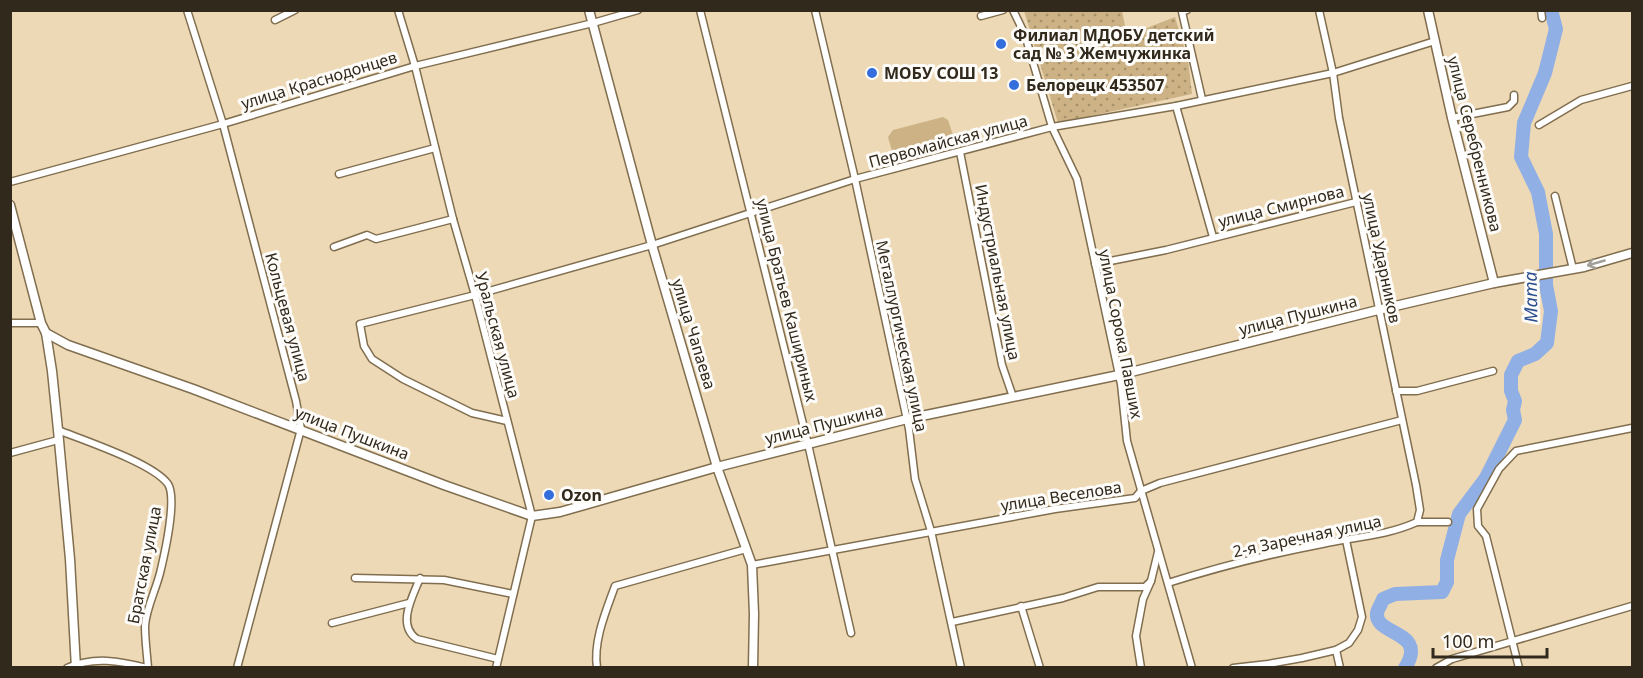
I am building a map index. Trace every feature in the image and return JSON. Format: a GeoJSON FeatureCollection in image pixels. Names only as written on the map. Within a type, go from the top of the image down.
{"type":"FeatureCollection","features":[{"type":"Feature","properties":{"kind":"street","name":"Кольцевая улица"},"geometry":{"type":"LineString","coordinates":[[187,10],[223,124],[296,401],[301,429],[237,668]]}},
{"type":"Feature","properties":{"kind":"street"},"geometry":{"type":"LineString","coordinates":[[275,20],[295,10]]}},
{"type":"Feature","properties":{"kind":"street","name":"Уральская улица"},"geometry":{"type":"LineString","coordinates":[[398,10],[415,66],[532,516],[496,668]]}},
{"type":"Feature","properties":{"kind":"street","name":"улица Чапаева"},"geometry":{"type":"LineString","coordinates":[[589,10],[652,245],[717,467],[752,565],[753,668]]}},
{"type":"Feature","properties":{"kind":"street","name":"улица Краснодонцев"},"geometry":{"type":"LineString","coordinates":[[10,182],[223,124],[415,66],[638,10]]}},
{"type":"Feature","properties":{"kind":"street","name":"улица Братьев Кашириных"},"geometry":{"type":"LineString","coordinates":[[700,10],[808,444],[851,633]]}},
{"type":"Feature","properties":{"kind":"street","name":"Металлургическая улица"},"geometry":{"type":"LineString","coordinates":[[814,10],[855,179],[907,419],[915,479],[931,531],[961,668]]}},
{"type":"Feature","properties":{"kind":"street"},"geometry":{"type":"LineString","coordinates":[[981,16],[1003,10]]}},
{"type":"Feature","properties":{"kind":"street","name":"улица Сорока Павших"},"geometry":{"type":"LineString","coordinates":[[1013,10],[1025,35],[1052,127],[1077,179],[1119,375],[1127,441],[1192,668]]}},
{"type":"Feature","properties":{"kind":"street"},"geometry":{"type":"LineString","coordinates":[[1187,10],[1182,12],[1202,99]]}},
{"type":"Feature","properties":{"kind":"street","name":"улица Ударников"},"geometry":{"type":"LineString","coordinates":[[1320,10],[1333,73],[1339,118],[1416,485],[1420,510],[1417,522]]}},
{"type":"Feature","properties":{"kind":"street","name":"улица Серебренникова"},"geometry":{"type":"LineString","coordinates":[[1428,10],[1452,118],[1494,283]]}},
{"type":"Feature","properties":{"kind":"street","name":"Первомайская улица"},"geometry":{"type":"LineString","coordinates":[[507,421],[472,413],[403,379],[372,359],[364,346],[360,324],[475,295],[652,245],[855,179],[1052,127],[1176,106],[1333,73],[1435,41]]}},
{"type":"Feature","properties":{"kind":"street"},"geometry":{"type":"LineString","coordinates":[[1539,125],[1581,100],[1632,86]]}},
{"type":"Feature","properties":{"kind":"street"},"geometry":{"type":"LineString","coordinates":[[1452,118],[1508,107],[1514,101],[1514,95]]}},
{"type":"Feature","properties":{"kind":"street","name":"улица Смирнова"},"geometry":{"type":"LineString","coordinates":[[1176,106],[1213,237]]}},
{"type":"Feature","properties":{"kind":"street"},"geometry":{"type":"LineString","coordinates":[[339,174],[435,148]]}},
{"type":"Feature","properties":{"kind":"street","name":"Индустриальная улица"},"geometry":{"type":"LineString","coordinates":[[960,152],[1002,365],[1013,396]]}},
{"type":"Feature","properties":{"kind":"street"},"geometry":{"type":"LineString","coordinates":[[1556,196],[1573,269]]}},
{"type":"Feature","properties":{"kind":"street","name":"улица Смирнова"},"geometry":{"type":"LineString","coordinates":[[1095,264],[1166,250],[1356,202]]}},
{"type":"Feature","properties":{"kind":"street"},"geometry":{"type":"LineString","coordinates":[[10,205],[41,323],[46,333],[70,559],[73,666],[95,660],[121,661],[147,668]]}},
{"type":"Feature","properties":{"kind":"street"},"geometry":{"type":"LineString","coordinates":[[334,247],[367,235],[376,239],[453,219]]}},
{"type":"Feature","properties":{"kind":"street","name":"улица Пушкина"},"geometry":{"type":"LineString","coordinates":[[46,333],[68,345],[532,516],[560,512],[717,467],[907,419],[1119,375],[1378,310],[1494,283],[1573,269],[1632,253]]}},
{"type":"Feature","properties":{"kind":"street"},"geometry":{"type":"LineString","coordinates":[[10,323],[41,323]]}},
{"type":"Feature","properties":{"kind":"street"},"geometry":{"type":"LineString","coordinates":[[1396,391],[1417,391],[1493,371]]}},
{"type":"Feature","properties":{"kind":"street","name":"улица Веселова"},"geometry":{"type":"LineString","coordinates":[[752,565],[931,531],[1135,498],[1141,491],[1160,483],[1402,420]]}},
{"type":"Feature","properties":{"kind":"street"},"geometry":{"type":"LineString","coordinates":[[1519,668],[1486,537],[1478,526],[1477,509],[1499,469],[1516,451],[1632,428]]}},
{"type":"Feature","properties":{"kind":"street","name":"Братская улица"},"geometry":{"type":"LineString","coordinates":[[58,430],[126,457],[168,484],[172,495],[161,569],[145,625],[147,668]]}},
{"type":"Feature","properties":{"kind":"street"},"geometry":{"type":"LineString","coordinates":[[10,453],[58,440]]}},
{"type":"Feature","properties":{"kind":"street","name":"2-я Заречная улица"},"geometry":{"type":"LineString","coordinates":[[1168,583],[1282,552],[1384,533],[1417,522],[1448,522]]}},
{"type":"Feature","properties":{"kind":"street"},"geometry":{"type":"LineString","coordinates":[[1233,668],[1268,664],[1336,650],[1349,643],[1358,630],[1362,617],[1346,540]]}},
{"type":"Feature","properties":{"kind":"street"},"geometry":{"type":"LineString","coordinates":[[597,668],[595,658],[603,620],[615,586],[746,549]]}},
{"type":"Feature","properties":{"kind":"street"},"geometry":{"type":"LineString","coordinates":[[1140,668],[1136,636],[1143,599],[1151,581],[1158,549]]}},
{"type":"Feature","properties":{"kind":"street"},"geometry":{"type":"LineString","coordinates":[[355,578],[444,580],[513,594]]}},
{"type":"Feature","properties":{"kind":"street"},"geometry":{"type":"LineString","coordinates":[[420,578],[410,603],[407,621],[412,636],[498,660]]}},
{"type":"Feature","properties":{"kind":"street"},"geometry":{"type":"LineString","coordinates":[[952,622],[1063,598],[1098,587],[1145,587],[1151,581]]}},
{"type":"Feature","properties":{"kind":"street"},"geometry":{"type":"LineString","coordinates":[[332,622],[410,603]]}},
{"type":"Feature","properties":{"kind":"street"},"geometry":{"type":"LineString","coordinates":[[1021,606],[1040,668]]}},
{"type":"Feature","properties":{"kind":"street"},"geometry":{"type":"LineString","coordinates":[[1436,668],[1452,659],[1632,606]]}},
{"type":"Feature","properties":{"kind":"street"},"geometry":{"type":"LineString","coordinates":[[1336,650],[1340,668]]}},
{"type":"Feature","properties":{"kind":"shaded area"},"geometry":{"type":"Polygon","coordinates":[[[1024,11],[1122,11],[1125,26],[1139,31],[1175,17],[1188,60],[1192,94],[1058,123],[1024,11]]]}},
{"type":"Feature","properties":{"kind":"shaded area"},"geometry":{"type":"Polygon","coordinates":[[[943,117],[948,120],[954,138],[950,146],[903,159],[893,155],[888,137],[893,130],[943,117]]]}},
{"type":"Feature","properties":{"kind":"waterway","name":"Мата"},"geometry":{"type":"LineString","coordinates":[[1405,668],[1411,656],[1410,647],[1406,640],[1383,626],[1378,620],[1378,609],[1383,599],[1395,594],[1442,592],[1447,582],[1447,560],[1459,514],[1486,478],[1515,420],[1511,375],[1518,361],[1535,354],[1547,343],[1551,311],[1546,285],[1546,234],[1538,192],[1521,157],[1524,123],[1545,73],[1556,29],[1551,10]]}},
{"type":"Feature","properties":{"kind":"place","name":"Филиал МДОБУ детский сад № 3 Жемчужинка"},"geometry":{"type":"Point","coordinates":[1001,44]}},
{"type":"Feature","properties":{"kind":"place","name":"МОБУ СОШ 13"},"geometry":{"type":"Point","coordinates":[872,73]}},
{"type":"Feature","properties":{"kind":"place","name":"Белорецк 453507"},"geometry":{"type":"Point","coordinates":[1014,85]}},
{"type":"Feature","properties":{"kind":"place","name":"Ozon"},"geometry":{"type":"Point","coordinates":[549,495]}}]}
